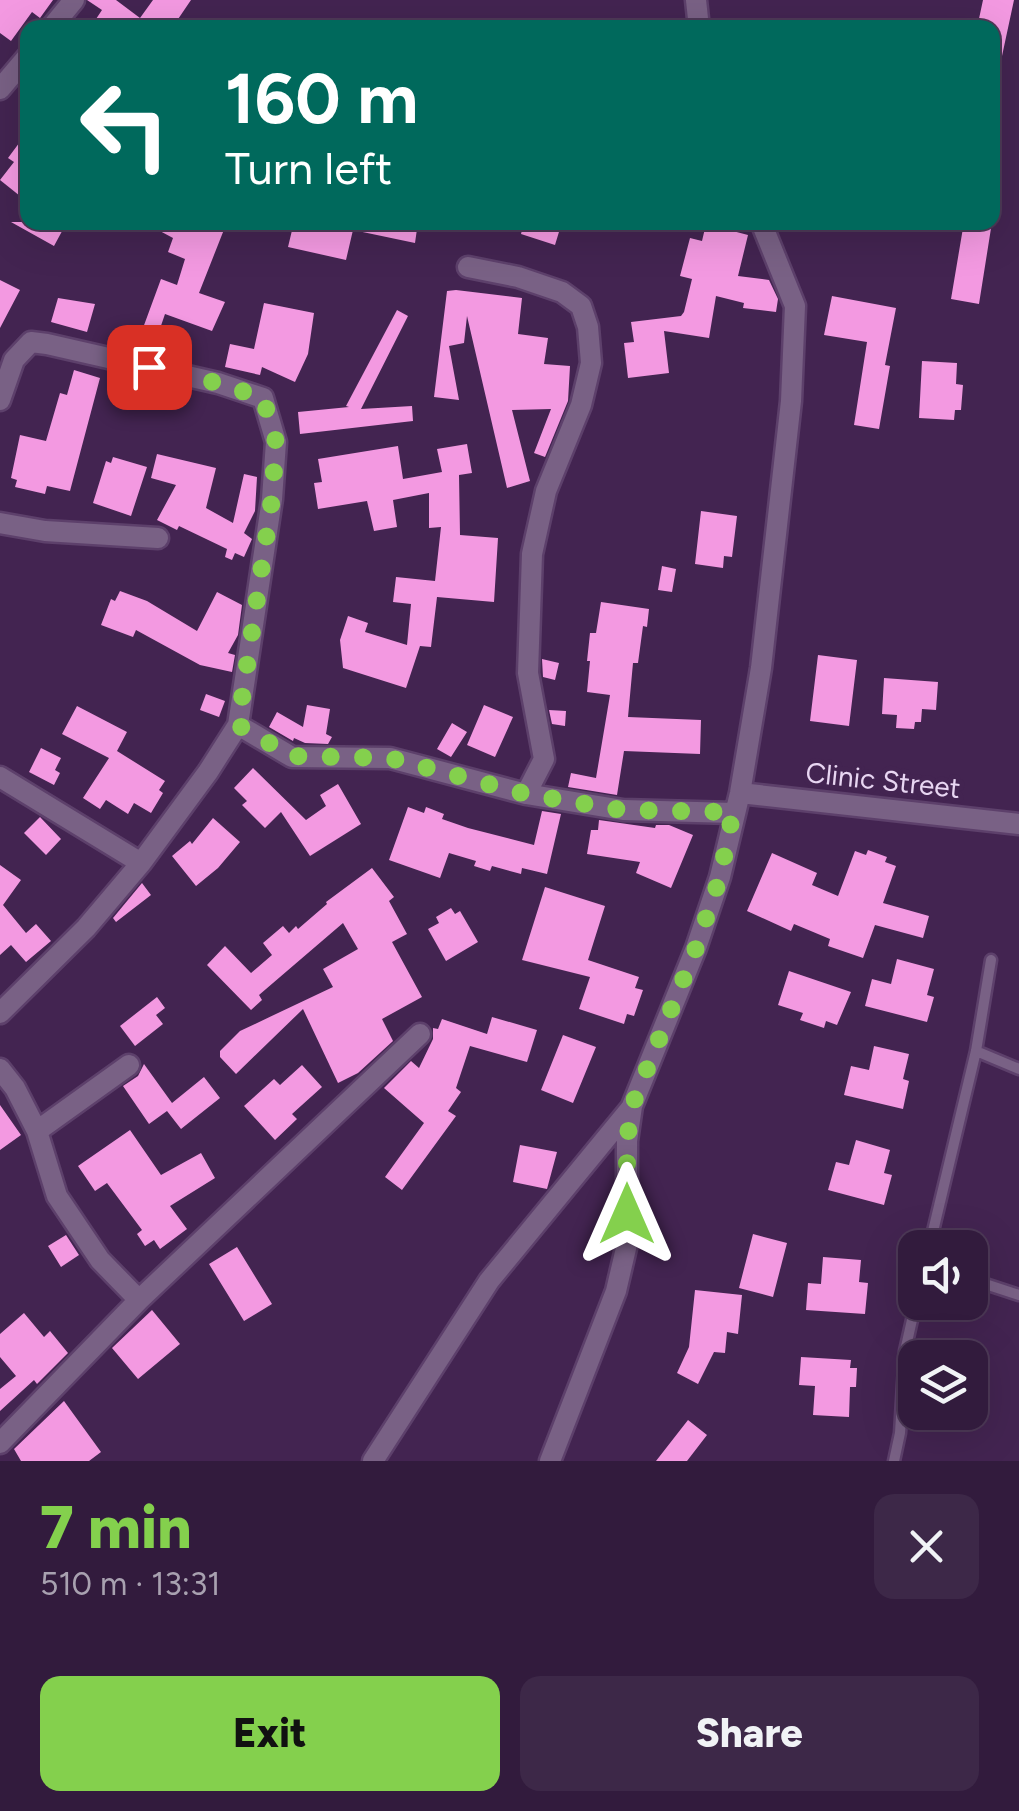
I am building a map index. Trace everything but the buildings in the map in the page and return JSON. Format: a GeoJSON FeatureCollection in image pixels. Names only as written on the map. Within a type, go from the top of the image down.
{"type":"FeatureCollection","features":[{"type":"Feature","properties":{"kind":"street"},"geometry":{"type":"LineString","coordinates":[[58,20],[74,0]]}},
{"type":"Feature","properties":{"kind":"street"},"geometry":{"type":"LineString","coordinates":[[0,89],[20,65]]}},
{"type":"Feature","properties":{"kind":"street"},"geometry":{"type":"LineString","coordinates":[[550,1461],[616,1291],[627,1244],[627,1141],[632,1106],[696,948],[720,877],[761,668],[791,401],[795,306],[764,230]]}},
{"type":"Feature","properties":{"kind":"street"},"geometry":{"type":"LineString","coordinates":[[468,267],[518,277],[562,292],[581,306],[588,327],[590,363],[580,406],[546,490],[532,554],[528,673],[544,759],[526,794]]}},
{"type":"Feature","properties":{"kind":"street"},"geometry":{"type":"LineString","coordinates":[[0,400],[14,360],[31,342],[218,383],[263,398],[276,442],[272,499],[238,725],[142,863],[86,928],[0,1012]]}},
{"type":"Feature","properties":{"kind":"street"},"geometry":{"type":"LineString","coordinates":[[0,523],[45,531],[158,538]]}},
{"type":"Feature","properties":{"kind":"street","name":"Clinic Street"},"geometry":{"type":"LineString","coordinates":[[238,725],[292,756],[390,758],[526,794],[622,810],[736,803],[1019,824]]}},
{"type":"Feature","properties":{"kind":"street"},"geometry":{"type":"LineString","coordinates":[[0,777],[142,863]]}},
{"type":"Feature","properties":{"kind":"street"},"geometry":{"type":"LineString","coordinates":[[0,1443],[139,1300],[420,1034]]}},
{"type":"Feature","properties":{"kind":"street"},"geometry":{"type":"LineString","coordinates":[[37,1131],[128,1065]]}},
{"type":"Feature","properties":{"kind":"street"},"geometry":{"type":"LineString","coordinates":[[0,1069],[15,1088],[37,1131],[57,1196],[100,1260],[139,1300]]}},
{"type":"Feature","properties":{"kind":"street"},"geometry":{"type":"LineString","coordinates":[[373,1461],[489,1281],[632,1106]]}},
{"type":"Feature","properties":{"kind":"lane"},"geometry":{"type":"LineString","coordinates":[[933,1230],[976,1051],[991,960]]}},
{"type":"Feature","properties":{"kind":"lane"},"geometry":{"type":"LineString","coordinates":[[976,1051],[1019,1069]]}},
{"type":"Feature","properties":{"kind":"lane"},"geometry":{"type":"LineString","coordinates":[[988,1284],[1019,1295]]}},
{"type":"Feature","properties":{"kind":"lane"},"geometry":{"type":"LineString","coordinates":[[894,1461],[912,1320]]}},
{"type":"Feature","properties":{"kind":"route"},"geometry":{"type":"LineString","coordinates":[[149,367],[263,398],[276,442],[272,499],[238,725],[292,756],[390,758],[526,794],[622,810],[733,812],[720,877],[696,948],[632,1106],[627,1141],[627,1214]]}}]}
